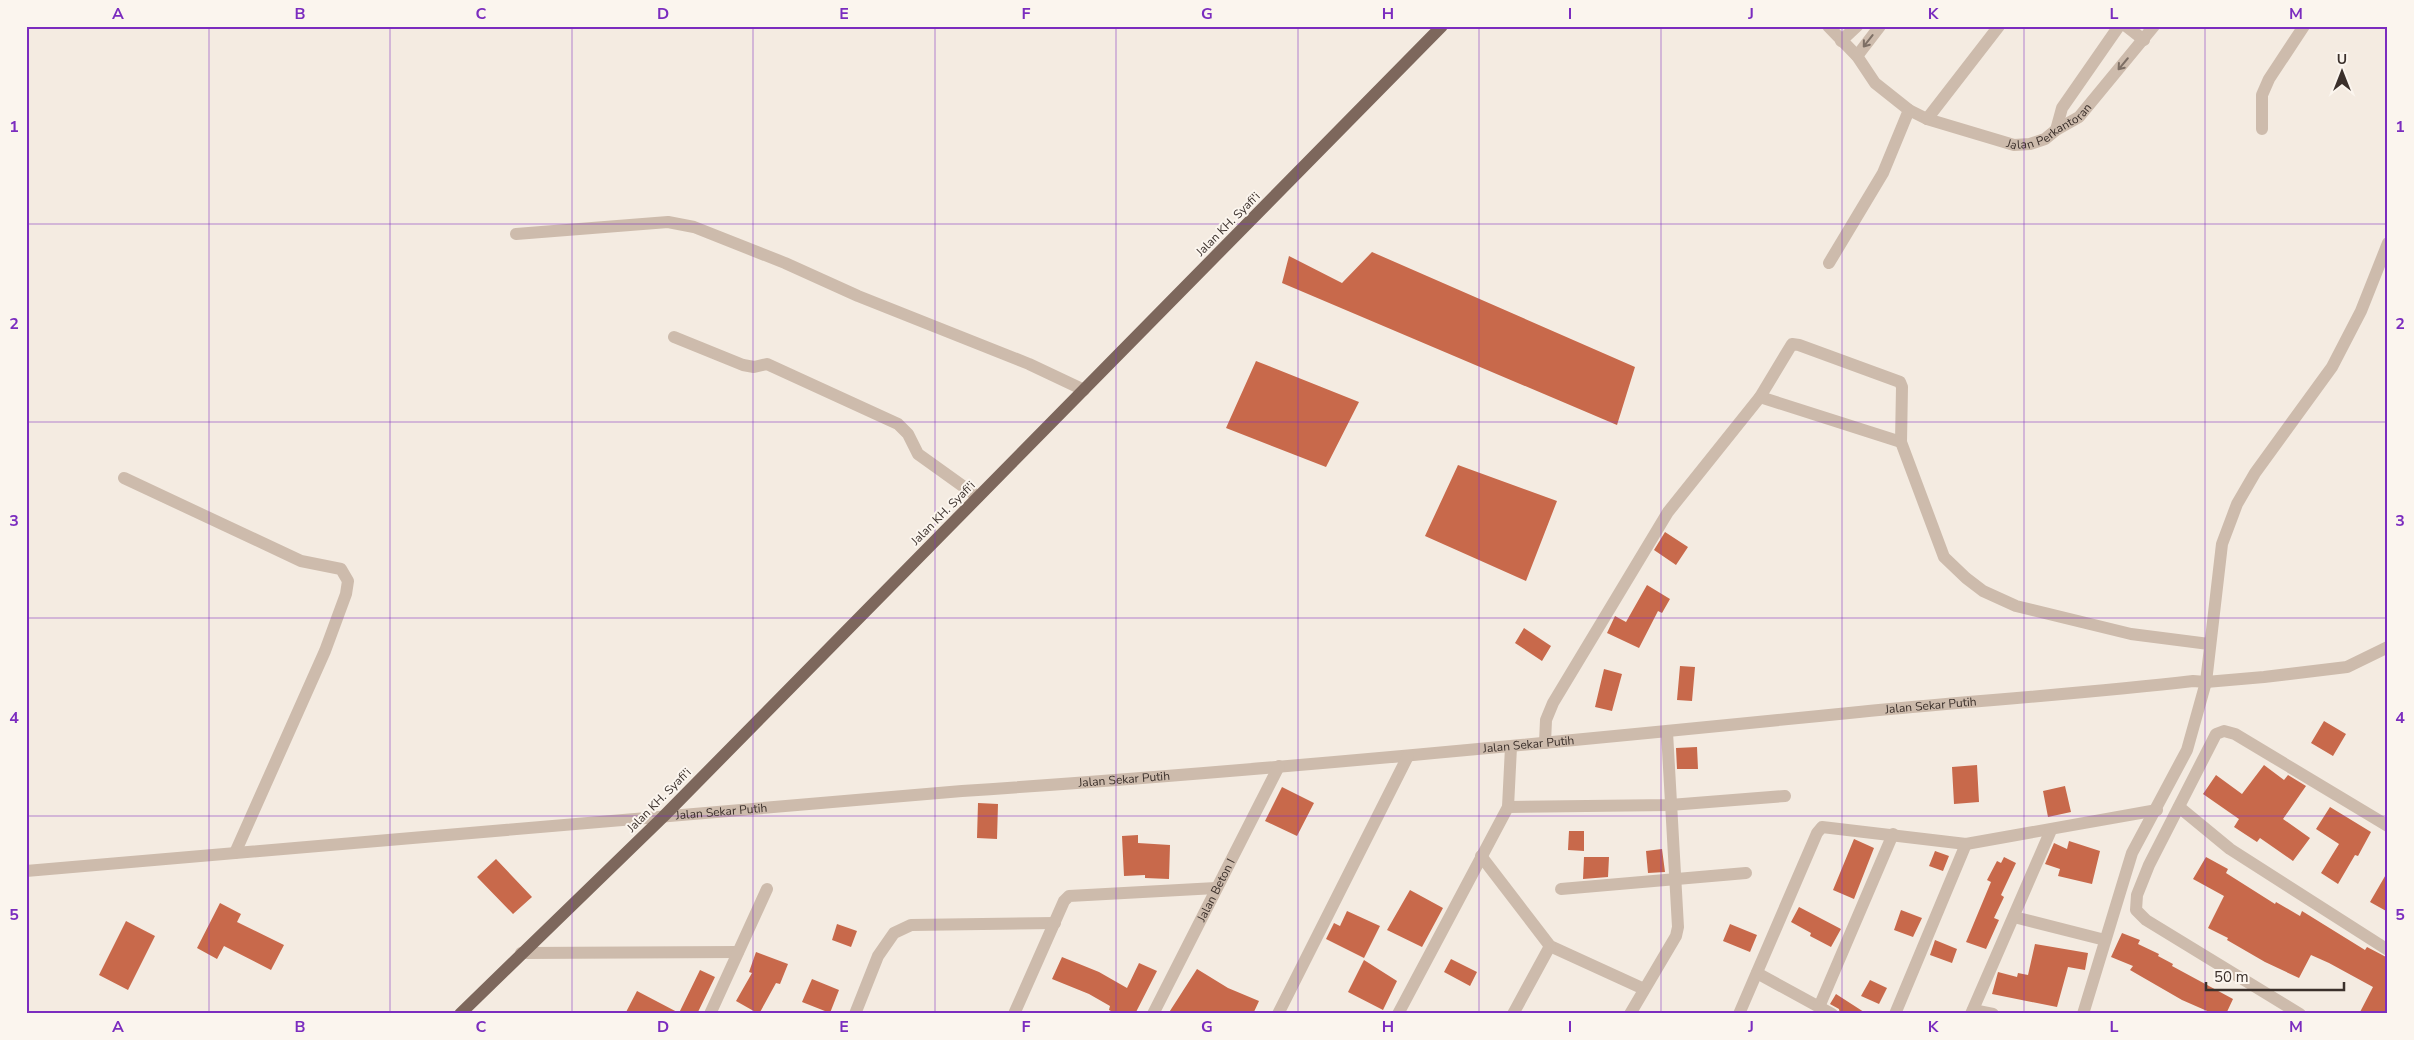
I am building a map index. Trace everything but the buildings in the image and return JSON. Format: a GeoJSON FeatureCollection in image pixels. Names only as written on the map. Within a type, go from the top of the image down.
{"type":"FeatureCollection","features":[{"type":"Feature","properties":{"kind":"main road","name":"Jalan KH. Syafi'i"},"geometry":{"type":"LineString","coordinates":[[460,1014],[663,817],[1442,26]]}},
{"type":"Feature","properties":{"kind":"street","name":"Jalan Perkantoran"},"geometry":{"type":"LineString","coordinates":[[1828,26],[1841,42],[1857,56],[1875,83],[1909,110],[1927,119],[2014,144],[2030,144],[2044,139],[2079,117],[2154,26]]}},
{"type":"Feature","properties":{"kind":"street"},"geometry":{"type":"LineString","coordinates":[[1841,42],[1857,26]]}},
{"type":"Feature","properties":{"kind":"street"},"geometry":{"type":"LineString","coordinates":[[1857,56],[1880,26]]}},
{"type":"Feature","properties":{"kind":"street"},"geometry":{"type":"LineString","coordinates":[[1927,119],[1999,26]]}},
{"type":"Feature","properties":{"kind":"street"},"geometry":{"type":"LineString","coordinates":[[2056,130],[2062,108],[2119,26]]}},
{"type":"Feature","properties":{"kind":"street"},"geometry":{"type":"LineString","coordinates":[[2126,26],[2144,40]]}},
{"type":"Feature","properties":{"kind":"street"},"geometry":{"type":"LineString","coordinates":[[2262,129],[2262,94],[2269,79],[2304,26]]}},
{"type":"Feature","properties":{"kind":"street"},"geometry":{"type":"LineString","coordinates":[[1829,263],[1883,173],[1909,110]]}},
{"type":"Feature","properties":{"kind":"street"},"geometry":{"type":"LineString","coordinates":[[516,234],[668,222],[694,227],[785,263],[858,296],[1028,364],[1084,390]]}},
{"type":"Feature","properties":{"kind":"street"},"geometry":{"type":"LineString","coordinates":[[2083,1014],[2132,853],[2187,750],[2206,682],[2222,544],[2237,504],[2255,473],[2332,367],[2361,310],[2388,243]]}},
{"type":"Feature","properties":{"kind":"street"},"geometry":{"type":"LineString","coordinates":[[674,337],[742,365],[754,367],[767,364],[898,424],[908,434],[918,454],[978,497]]}},
{"type":"Feature","properties":{"kind":"street"},"geometry":{"type":"LineString","coordinates":[[1544,743],[1546,720],[1553,703],[1668,512],[1760,397],[1792,344],[1900,382],[1902,387],[1901,442],[1944,557],[1983,591],[2016,606],[2131,634],[2210,644]]}},
{"type":"Feature","properties":{"kind":"street"},"geometry":{"type":"LineString","coordinates":[[1760,397],[1901,442]]}},
{"type":"Feature","properties":{"kind":"street"},"geometry":{"type":"LineString","coordinates":[[124,478],[301,561],[341,569],[348,580],[346,594],[325,651],[235,853]]}},
{"type":"Feature","properties":{"kind":"street","name":"Jalan Sekar Putih"},"geometry":{"type":"LineString","coordinates":[[26,871],[1433,754],[1861,712],[2077,694],[2192,681],[2206,682],[2347,667],[2388,646]]}},
{"type":"Feature","properties":{"kind":"street"},"geometry":{"type":"LineString","coordinates":[[2300,1014],[2146,920],[2136,910],[2138,895],[2149,865],[2216,734],[2224,731],[2235,734],[2388,826]]}},
{"type":"Feature","properties":{"kind":"street"},"geometry":{"type":"LineString","coordinates":[[1630,1014],[1676,936],[1678,916],[1674,879],[1666,732]]}},
{"type":"Feature","properties":{"kind":"street"},"geometry":{"type":"LineString","coordinates":[[1398,1014],[1508,808],[1511,747]]}},
{"type":"Feature","properties":{"kind":"street"},"geometry":{"type":"LineString","coordinates":[[1278,1014],[1408,756]]}},
{"type":"Feature","properties":{"kind":"street","name":"Jalan Beton I"},"geometry":{"type":"LineString","coordinates":[[1152,1014],[1279,766]]}},
{"type":"Feature","properties":{"kind":"street"},"geometry":{"type":"LineString","coordinates":[[1508,808],[1670,805],[1786,796]]}},
{"type":"Feature","properties":{"kind":"street"},"geometry":{"type":"LineString","coordinates":[[2179,807],[2230,849],[2388,950]]}},
{"type":"Feature","properties":{"kind":"street"},"geometry":{"type":"LineString","coordinates":[[1739,1014],[1817,833],[1822,827],[1966,844],[2156,810]]}},
{"type":"Feature","properties":{"kind":"street"},"geometry":{"type":"LineString","coordinates":[[1993,1014],[1972,1012],[2052,830]]}},
{"type":"Feature","properties":{"kind":"street"},"geometry":{"type":"LineString","coordinates":[[1819,1006],[1893,834]]}},
{"type":"Feature","properties":{"kind":"street"},"geometry":{"type":"LineString","coordinates":[[1895,1014],[1966,844]]}},
{"type":"Feature","properties":{"kind":"street"},"geometry":{"type":"LineString","coordinates":[[1482,854],[1550,946],[1644,989]]}},
{"type":"Feature","properties":{"kind":"street"},"geometry":{"type":"LineString","coordinates":[[1561,889],[1746,873]]}},
{"type":"Feature","properties":{"kind":"street"},"geometry":{"type":"LineString","coordinates":[[1014,1014],[1064,901],[1073,895],[1216,888]]}},
{"type":"Feature","properties":{"kind":"street"},"geometry":{"type":"LineString","coordinates":[[710,1014],[767,889]]}},
{"type":"Feature","properties":{"kind":"street"},"geometry":{"type":"LineString","coordinates":[[2014,916],[2105,940]]}},
{"type":"Feature","properties":{"kind":"street"},"geometry":{"type":"LineString","coordinates":[[856,1014],[878,956],[894,933],[911,925],[1055,923]]}},
{"type":"Feature","properties":{"kind":"street"},"geometry":{"type":"LineString","coordinates":[[1513,1014],[1550,946]]}},
{"type":"Feature","properties":{"kind":"street"},"geometry":{"type":"LineString","coordinates":[[521,953],[738,952]]}},
{"type":"Feature","properties":{"kind":"street"},"geometry":{"type":"LineString","coordinates":[[1757,973],[1832,1014]]}}]}
